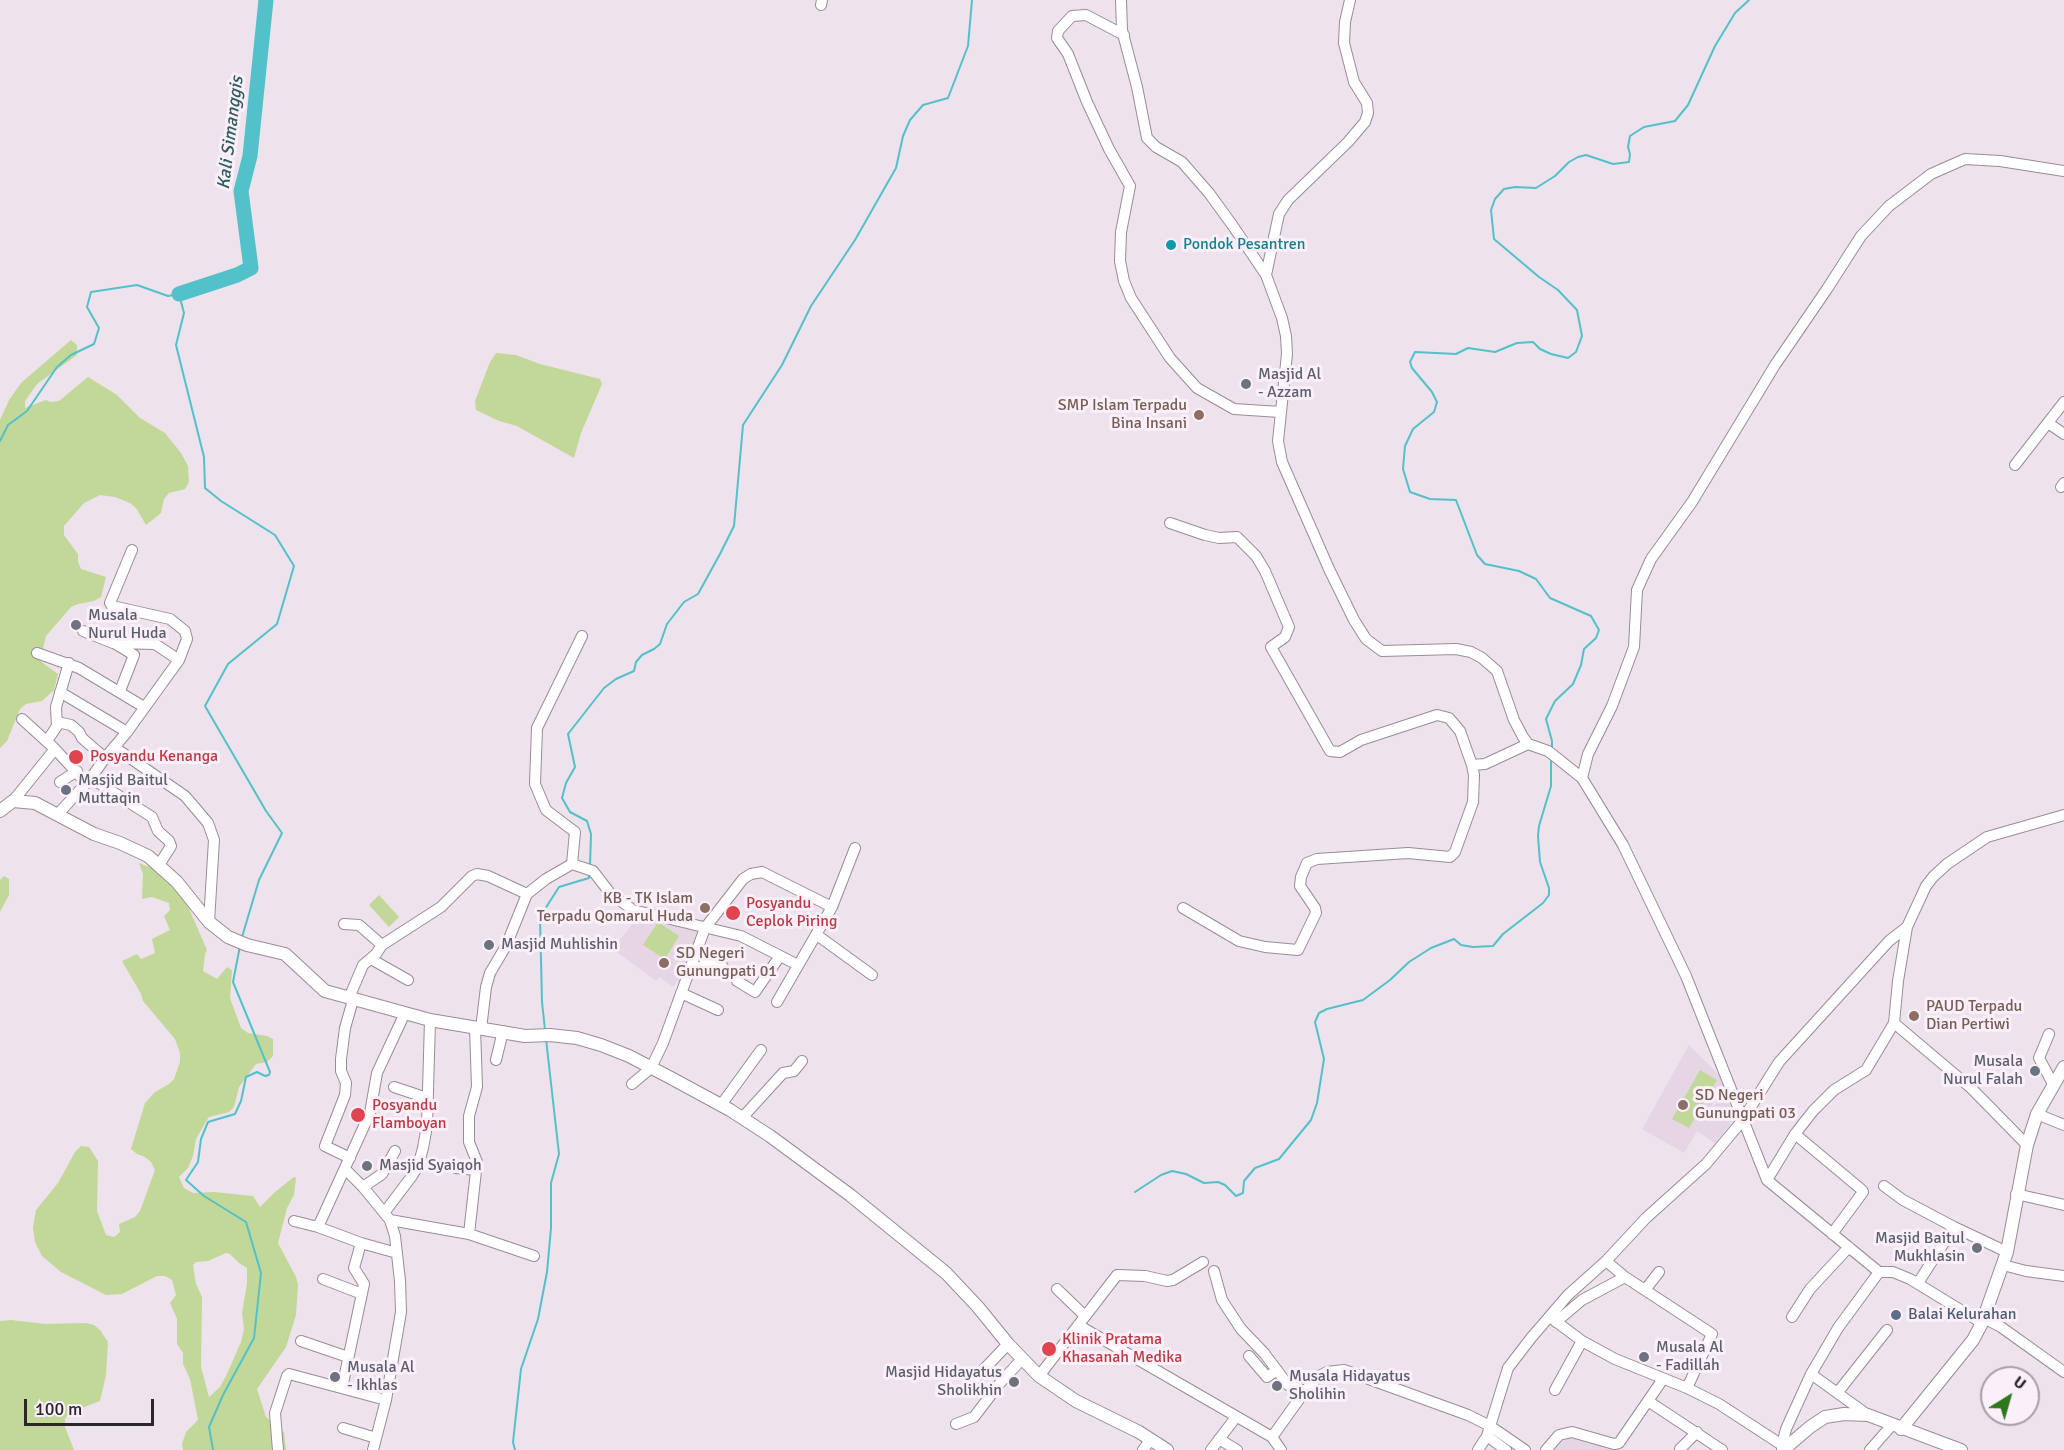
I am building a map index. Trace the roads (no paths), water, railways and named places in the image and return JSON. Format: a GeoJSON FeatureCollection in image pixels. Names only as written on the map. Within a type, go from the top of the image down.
{"type":"FeatureCollection","features":[{"type":"Feature","properties":{"kind":"main road"},"geometry":{"type":"LineString","coordinates":[[0,811],[13,801],[35,803],[94,834],[142,852],[177,882],[209,922],[228,937],[247,945],[285,954],[319,988],[430,1020],[525,1036],[550,1035],[577,1038],[601,1045],[651,1068],[721,1106],[742,1118],[850,1195],[946,1273],[1039,1376],[1076,1401],[1151,1439],[1167,1450]]}},
{"type":"Feature","properties":{"kind":"main road"},"geometry":{"type":"LineString","coordinates":[[1897,1427],[1973,1340],[1983,1320],[2007,1252],[2026,1145],[2037,1114],[2063,1069]]}},
{"type":"Feature","properties":{"kind":"main road"},"geometry":{"type":"LineString","coordinates":[[1784,1448],[1825,1417],[1844,1414],[1868,1415],[1961,1450]]}},
{"type":"Feature","properties":{"kind":"street"},"geometry":{"type":"LineString","coordinates":[[1121,0],[1124,35],[1147,138],[1156,147],[1182,162],[1233,226],[1266,275],[1282,318],[1286,336],[1287,354],[1278,441],[1282,462],[1329,569],[1366,639],[1382,651],[1456,649],[1472,652],[1482,658],[1497,671],[1517,729],[1528,744],[1552,754],[1582,778],[1623,844],[1686,976],[1767,1180],[1879,1272],[1893,1272],[1918,1283],[1983,1320],[2001,1327],[2064,1372]]}},
{"type":"Feature","properties":{"kind":"street"},"geometry":{"type":"LineString","coordinates":[[1266,275],[1279,214],[1283,207],[1348,142],[1365,122],[1368,113],[1367,104],[1351,73],[1344,43],[1345,21],[1350,0]]}},
{"type":"Feature","properties":{"kind":"street"},"geometry":{"type":"LineString","coordinates":[[1124,35],[1086,15],[1072,16],[1058,31],[1057,38],[1068,54],[1109,149],[1130,186],[1121,232],[1120,261],[1124,281],[1131,298],[1170,358],[1197,388],[1234,409],[1280,412]]}},
{"type":"Feature","properties":{"kind":"street"},"geometry":{"type":"LineString","coordinates":[[1582,778],[1588,754],[1612,706],[1634,647],[1637,590],[1651,559],[1692,502],[1775,365],[1861,236],[1889,206],[1931,174],[1965,159],[2000,160],[2064,171]]}},
{"type":"Feature","properties":{"kind":"street"},"geometry":{"type":"LineString","coordinates":[[2015,465],[2064,402]]}},
{"type":"Feature","properties":{"kind":"street"},"geometry":{"type":"LineString","coordinates":[[2048,423],[2064,434]]}},
{"type":"Feature","properties":{"kind":"street"},"geometry":{"type":"LineString","coordinates":[[1170,523],[1219,538],[1237,537],[1256,556],[1265,571],[1289,627],[1286,637],[1271,647],[1330,750],[1340,752],[1360,740],[1442,715],[1455,723],[1460,731],[1474,775],[1473,802],[1455,852],[1450,857],[1408,853],[1317,859],[1307,863],[1300,886],[1316,913],[1298,950],[1265,947],[1239,941],[1183,908]]}},
{"type":"Feature","properties":{"kind":"street"},"geometry":{"type":"LineString","coordinates":[[58,814],[127,732],[179,660],[187,639],[187,635],[178,624],[170,619],[116,608],[110,603],[132,550]]}},
{"type":"Feature","properties":{"kind":"street"},"geometry":{"type":"LineString","coordinates":[[84,632],[113,643],[134,655],[120,692]]}},
{"type":"Feature","properties":{"kind":"street"},"geometry":{"type":"LineString","coordinates":[[572,864],[574,832],[546,810],[535,784],[537,728],[582,636]]}},
{"type":"Feature","properties":{"kind":"street"},"geometry":{"type":"LineString","coordinates":[[113,643],[155,644],[179,660]]}},
{"type":"Feature","properties":{"kind":"street"},"geometry":{"type":"LineString","coordinates":[[37,653],[69,663],[144,707]]}},
{"type":"Feature","properties":{"kind":"street"},"geometry":{"type":"LineString","coordinates":[[13,801],[51,745],[57,726],[56,707],[69,663]]}},
{"type":"Feature","properties":{"kind":"street"},"geometry":{"type":"LineString","coordinates":[[60,692],[127,732]]}},
{"type":"Feature","properties":{"kind":"street"},"geometry":{"type":"LineString","coordinates":[[21,719],[88,780],[152,817],[158,831],[170,841],[171,846],[159,865]]}},
{"type":"Feature","properties":{"kind":"street"},"geometry":{"type":"LineString","coordinates":[[57,722],[71,725],[105,758]]}},
{"type":"Feature","properties":{"kind":"street"},"geometry":{"type":"LineString","coordinates":[[1472,765],[1485,764],[1528,744]]}},
{"type":"Feature","properties":{"kind":"street"},"geometry":{"type":"LineString","coordinates":[[114,747],[185,796],[208,824],[214,840],[209,922]]}},
{"type":"Feature","properties":{"kind":"street"},"geometry":{"type":"LineString","coordinates":[[60,782],[77,771]]}},
{"type":"Feature","properties":{"kind":"street"},"geometry":{"type":"LineString","coordinates":[[1767,1180],[1813,1111],[1834,1090],[1866,1070],[1894,1023],[1907,927],[1926,886],[1947,864],[1987,837],[2064,815]]}},
{"type":"Feature","properties":{"kind":"street"},"geometry":{"type":"LineString","coordinates":[[777,1002],[831,907],[855,848]]}},
{"type":"Feature","properties":{"kind":"street"},"geometry":{"type":"LineString","coordinates":[[469,1234],[477,1162],[469,1142],[469,1116],[477,1087],[478,1028],[490,973],[506,946],[527,894],[546,879],[572,864],[589,870],[610,893],[633,910],[741,936],[798,964]]}},
{"type":"Feature","properties":{"kind":"street"},"geometry":{"type":"LineString","coordinates":[[632,1084],[651,1068],[663,1043],[705,928],[743,879],[757,872],[831,907]]}},
{"type":"Feature","properties":{"kind":"street"},"geometry":{"type":"LineString","coordinates":[[350,1158],[325,1146],[345,1095],[346,1083],[341,1071],[341,1059],[345,1028],[351,999],[363,966],[382,945],[441,907],[472,876],[477,874],[488,876],[527,894]]}},
{"type":"Feature","properties":{"kind":"street"},"geometry":{"type":"LineString","coordinates":[[344,924],[359,925],[382,945]]}},
{"type":"Feature","properties":{"kind":"street"},"geometry":{"type":"LineString","coordinates":[[1478,1450],[1488,1431],[1508,1368],[1553,1319],[1568,1295],[1606,1261],[1646,1218],[1706,1164],[1742,1120],[1779,1062],[1889,941],[1907,927]]}},
{"type":"Feature","properties":{"kind":"street"},"geometry":{"type":"LineString","coordinates":[[816,935],[872,975]]}},
{"type":"Feature","properties":{"kind":"street"},"geometry":{"type":"LineString","coordinates":[[737,981],[755,992],[780,956]]}},
{"type":"Feature","properties":{"kind":"street"},"geometry":{"type":"LineString","coordinates":[[371,959],[408,980]]}},
{"type":"Feature","properties":{"kind":"street"},"geometry":{"type":"LineString","coordinates":[[691,967],[697,968],[711,962],[723,967]]}},
{"type":"Feature","properties":{"kind":"street"},"geometry":{"type":"LineString","coordinates":[[681,993],[718,1010]]}},
{"type":"Feature","properties":{"kind":"street"},"geometry":{"type":"LineString","coordinates":[[318,1227],[370,1113],[377,1073],[405,1013]]}},
{"type":"Feature","properties":{"kind":"street"},"geometry":{"type":"LineString","coordinates":[[387,1216],[418,1166],[427,1126],[430,1020]]}},
{"type":"Feature","properties":{"kind":"street"},"geometry":{"type":"LineString","coordinates":[[1894,1023],[1971,1088],[2026,1145]]}},
{"type":"Feature","properties":{"kind":"street"},"geometry":{"type":"LineString","coordinates":[[496,1060],[503,1031]]}},
{"type":"Feature","properties":{"kind":"street"},"geometry":{"type":"LineString","coordinates":[[2049,1034],[2038,1058],[2053,1084]]}},
{"type":"Feature","properties":{"kind":"street"},"geometry":{"type":"LineString","coordinates":[[721,1106],[761,1050]]}},
{"type":"Feature","properties":{"kind":"street"},"geometry":{"type":"LineString","coordinates":[[742,1118],[783,1073],[794,1071],[802,1061]]}},
{"type":"Feature","properties":{"kind":"street"},"geometry":{"type":"LineString","coordinates":[[394,1087],[427,1098]]}},
{"type":"Feature","properties":{"kind":"street"},"geometry":{"type":"LineString","coordinates":[[2037,1114],[2064,1125]]}},
{"type":"Feature","properties":{"kind":"street"},"geometry":{"type":"LineString","coordinates":[[1796,1134],[1863,1192],[1832,1234]]}},
{"type":"Feature","properties":{"kind":"street"},"geometry":{"type":"LineString","coordinates":[[363,1187],[382,1174],[395,1151]]}},
{"type":"Feature","properties":{"kind":"street"},"geometry":{"type":"LineString","coordinates":[[456,1168],[476,1170]]}},
{"type":"Feature","properties":{"kind":"street"},"geometry":{"type":"LineString","coordinates":[[345,1169],[387,1216],[395,1236],[397,1253],[400,1312],[386,1400],[373,1450]]}},
{"type":"Feature","properties":{"kind":"street"},"geometry":{"type":"LineString","coordinates":[[1884,1186],[1903,1200],[2007,1252]]}},
{"type":"Feature","properties":{"kind":"street"},"geometry":{"type":"LineString","coordinates":[[2016,1194],[2064,1204]]}},
{"type":"Feature","properties":{"kind":"street"},"geometry":{"type":"LineString","coordinates":[[387,1216],[469,1234],[534,1256]]}},
{"type":"Feature","properties":{"kind":"street"},"geometry":{"type":"LineString","coordinates":[[294,1221],[397,1253]]}},
{"type":"Feature","properties":{"kind":"street"},"geometry":{"type":"LineString","coordinates":[[1918,1283],[1954,1227]]}},
{"type":"Feature","properties":{"kind":"street"},"geometry":{"type":"LineString","coordinates":[[342,1388],[362,1294],[363,1281],[354,1268],[361,1243]]}},
{"type":"Feature","properties":{"kind":"street"},"geometry":{"type":"LineString","coordinates":[[1792,1317],[1810,1289],[1849,1247]]}},
{"type":"Feature","properties":{"kind":"street"},"geometry":{"type":"LineString","coordinates":[[1606,1261],[1625,1277],[1712,1334],[1687,1388]]}},
{"type":"Feature","properties":{"kind":"street"},"geometry":{"type":"LineString","coordinates":[[1039,1376],[1117,1275],[1145,1276],[1167,1281],[1173,1280],[1203,1262]]}},
{"type":"Feature","properties":{"kind":"street"},"geometry":{"type":"LineString","coordinates":[[2003,1266],[2064,1276]]}},
{"type":"Feature","properties":{"kind":"street"},"geometry":{"type":"LineString","coordinates":[[1214,1271],[1222,1300],[1242,1329],[1288,1385],[1305,1391]]}},
{"type":"Feature","properties":{"kind":"street"},"geometry":{"type":"LineString","coordinates":[[1645,1290],[1659,1272]]}},
{"type":"Feature","properties":{"kind":"street"},"geometry":{"type":"LineString","coordinates":[[1553,1319],[1582,1341],[1615,1359],[1687,1388],[1719,1404],[1784,1448],[1786,1429],[1811,1374],[1838,1328],[1879,1272]]}},
{"type":"Feature","properties":{"kind":"street"},"geometry":{"type":"LineString","coordinates":[[1553,1319],[1625,1277]]}},
{"type":"Feature","properties":{"kind":"street"},"geometry":{"type":"LineString","coordinates":[[324,1279],[362,1294]]}},
{"type":"Feature","properties":{"kind":"street"},"geometry":{"type":"LineString","coordinates":[[1057,1289],[1081,1321],[1272,1437],[1281,1450]]}},
{"type":"Feature","properties":{"kind":"street"},"geometry":{"type":"LineString","coordinates":[[1838,1392],[1887,1330]]}},
{"type":"Feature","properties":{"kind":"street"},"geometry":{"type":"LineString","coordinates":[[301,1341],[348,1358]]}},
{"type":"Feature","properties":{"kind":"street"},"geometry":{"type":"LineString","coordinates":[[1555,1390],[1582,1341]]}},
{"type":"Feature","properties":{"kind":"street"},"geometry":{"type":"LineString","coordinates":[[967,1387],[1008,1344]]}},
{"type":"Feature","properties":{"kind":"street"},"geometry":{"type":"LineString","coordinates":[[1249,1356],[1267,1377],[1277,1370]]}},
{"type":"Feature","properties":{"kind":"street"},"geometry":{"type":"LineString","coordinates":[[956,1424],[974,1417],[1022,1359]]}},
{"type":"Feature","properties":{"kind":"street"},"geometry":{"type":"LineString","coordinates":[[1272,1437],[1305,1391],[1319,1376],[1327,1372],[1344,1370],[1468,1415],[1506,1450]]}},
{"type":"Feature","properties":{"kind":"street"},"geometry":{"type":"LineString","coordinates":[[278,1450],[275,1413],[287,1376],[290,1374],[386,1400]]}},
{"type":"Feature","properties":{"kind":"street"},"geometry":{"type":"LineString","coordinates":[[1811,1374],[1868,1415]]}},
{"type":"Feature","properties":{"kind":"street"},"geometry":{"type":"LineString","coordinates":[[1546,1450],[1559,1435],[1572,1432],[1614,1444],[1619,1443],[1663,1379]]}},
{"type":"Feature","properties":{"kind":"street"},"geometry":{"type":"LineString","coordinates":[[1648,1401],[1722,1450]]}},
{"type":"Feature","properties":{"kind":"street"},"geometry":{"type":"LineString","coordinates":[[1211,1450],[1236,1417]]}},
{"type":"Feature","properties":{"kind":"street"},"geometry":{"type":"LineString","coordinates":[[1871,1450],[1897,1427]]}},
{"type":"Feature","properties":{"kind":"street"},"geometry":{"type":"LineString","coordinates":[[344,1428],[376,1438]]}},
{"type":"Feature","properties":{"kind":"street"},"geometry":{"type":"LineString","coordinates":[[1488,1431],[1525,1450]]}},
{"type":"Feature","properties":{"kind":"street"},"geometry":{"type":"LineString","coordinates":[[1680,1449],[1697,1432]]}},
{"type":"Feature","properties":{"kind":"street"},"geometry":{"type":"LineString","coordinates":[[1143,1450],[1151,1439]]}},
{"type":"Feature","properties":{"kind":"street"},"geometry":{"type":"LineString","coordinates":[[1219,1439],[1237,1450]]}},
{"type":"Feature","properties":{"kind":"waterway","name":"Kali Simanggis"},"geometry":{"type":"LineString","coordinates":[[179,294],[237,275],[251,268],[241,191],[250,156],[266,0]]}},
{"type":"Feature","properties":{"kind":"waterway"},"geometry":{"type":"LineString","coordinates":[[590,866],[591,834],[587,821],[570,812],[562,798],[566,783],[575,767],[568,734],[604,688],[616,679],[634,671],[636,662],[642,655],[660,644],[667,624],[684,602],[698,594],[734,526],[743,425],[782,365],[811,306],[855,240],[896,168],[903,136],[910,120],[923,105],[948,98],[968,46],[972,0]]}},
{"type":"Feature","properties":{"kind":"waterway"},"geometry":{"type":"LineString","coordinates":[[1552,749],[1546,719],[1555,701],[1573,684],[1581,665],[1584,649],[1596,638],[1599,630],[1591,616],[1550,598],[1536,579],[1519,571],[1485,564],[1477,555],[1456,500],[1430,499],[1410,492],[1403,469],[1405,446],[1413,429],[1434,412],[1437,402],[1410,362],[1415,352],[1456,354],[1468,348],[1495,352],[1517,343],[1533,342],[1540,349],[1568,358],[1576,352],[1582,336],[1577,310],[1558,290],[1494,239],[1491,210],[1495,199],[1504,189],[1536,188],[1578,157],[1586,155],[1613,164],[1629,162],[1630,136],[1644,127],[1675,121],[1688,105],[1715,46],[1735,13],[1749,0]]}},
{"type":"Feature","properties":{"kind":"waterway"},"geometry":{"type":"LineString","coordinates":[[0,441],[8,425],[27,411],[57,367],[71,355],[94,344],[99,328],[87,307],[91,292],[137,285],[168,296],[179,294],[184,313],[176,345],[204,457],[205,488],[221,501],[275,535],[294,566],[277,624],[228,664],[205,706],[266,811],[282,833],[259,880],[242,937]]}},
{"type":"Feature","properties":{"kind":"waterway"},"geometry":{"type":"LineString","coordinates":[[1135,1192],[1161,1175],[1172,1171],[1186,1174],[1204,1183],[1218,1182],[1225,1185],[1236,1196],[1243,1193],[1244,1181],[1255,1168],[1279,1159],[1311,1120],[1317,1103],[1324,1059],[1315,1022],[1319,1013],[1363,1000],[1409,962],[1431,948],[1454,939],[1461,945],[1493,946],[1503,934],[1543,903],[1549,895],[1549,888],[1540,862],[1538,836],[1551,786],[1551,757]]}},
{"type":"Feature","properties":{"kind":"waterway"},"geometry":{"type":"LineString","coordinates":[[545,1030],[540,917],[559,887],[589,878],[589,875]]}},
{"type":"Feature","properties":{"kind":"waterway"},"geometry":{"type":"LineString","coordinates":[[213,1450],[209,1427],[223,1395],[254,1338],[261,1273],[246,1222],[204,1196],[186,1180],[198,1162],[201,1139],[208,1122],[235,1114],[241,1101],[246,1077],[257,1072],[265,1076],[270,1072],[233,982],[240,946]]}},
{"type":"Feature","properties":{"kind":"waterway"},"geometry":{"type":"LineString","coordinates":[[515,1450],[513,1442],[521,1369],[538,1319],[547,1272],[551,1228],[551,1183],[559,1154],[546,1039]]}},
{"type":"Feature","properties":{"kind":"place","name":"Pondok Pesantren"},"geometry":{"type":"Point","coordinates":[1171,245]}},
{"type":"Feature","properties":{"kind":"place","name":"Masjid Al - Azzam"},"geometry":{"type":"Point","coordinates":[1246,384]}},
{"type":"Feature","properties":{"kind":"place","name":"SMP Islam Terpadu Bina Insani"},"geometry":{"type":"Point","coordinates":[1199,415]}},
{"type":"Feature","properties":{"kind":"place","name":"Musala Nurul Huda"},"geometry":{"type":"Point","coordinates":[76,625]}},
{"type":"Feature","properties":{"kind":"place","name":"Posyandu Kenanga"},"geometry":{"type":"Point","coordinates":[76,757]}},
{"type":"Feature","properties":{"kind":"place","name":"Masjid Baitul Muttaqin"},"geometry":{"type":"Point","coordinates":[66,790]}},
{"type":"Feature","properties":{"kind":"place","name":"KB - TK Islam Terpadu Qomarul Huda"},"geometry":{"type":"Point","coordinates":[705,908]}},
{"type":"Feature","properties":{"kind":"place","name":"Posyandu Ceplok Piring"},"geometry":{"type":"Point","coordinates":[733,913]}},
{"type":"Feature","properties":{"kind":"place","name":"Masjid Muhlishin"},"geometry":{"type":"Point","coordinates":[489,945]}},
{"type":"Feature","properties":{"kind":"place","name":"SD Negeri Gunungpati 01"},"geometry":{"type":"Point","coordinates":[664,963]}},
{"type":"Feature","properties":{"kind":"place","name":"PAUD Terpadu Dian Pertiwi"},"geometry":{"type":"Point","coordinates":[1914,1016]}},
{"type":"Feature","properties":{"kind":"place","name":"Musala Nurul Falah"},"geometry":{"type":"Point","coordinates":[2035,1071]}},
{"type":"Feature","properties":{"kind":"place","name":"SD Negeri Gunungpati 03"},"geometry":{"type":"Point","coordinates":[1683,1105]}},
{"type":"Feature","properties":{"kind":"place","name":"Posyandu Flamboyan"},"geometry":{"type":"Point","coordinates":[358,1115]}},
{"type":"Feature","properties":{"kind":"place","name":"Masjid Syaiqoh"},"geometry":{"type":"Point","coordinates":[367,1166]}},
{"type":"Feature","properties":{"kind":"place","name":"Masjid Baitul Mukhlasin"},"geometry":{"type":"Point","coordinates":[1977,1248]}},
{"type":"Feature","properties":{"kind":"place","name":"Balai Kelurahan"},"geometry":{"type":"Point","coordinates":[1896,1315]}},
{"type":"Feature","properties":{"kind":"place","name":"Klinik Pratama Khasanah Medika"},"geometry":{"type":"Point","coordinates":[1049,1349]}},
{"type":"Feature","properties":{"kind":"place","name":"Musala Al - Fadillah"},"geometry":{"type":"Point","coordinates":[1644,1357]}},
{"type":"Feature","properties":{"kind":"place","name":"Musala Al - Ikhlas"},"geometry":{"type":"Point","coordinates":[335,1377]}},
{"type":"Feature","properties":{"kind":"place","name":"Masjid Hidayatus Sholikhin"},"geometry":{"type":"Point","coordinates":[1014,1382]}},
{"type":"Feature","properties":{"kind":"place","name":"Musala Hidayatus Sholihin"},"geometry":{"type":"Point","coordinates":[1277,1386]}}]}
